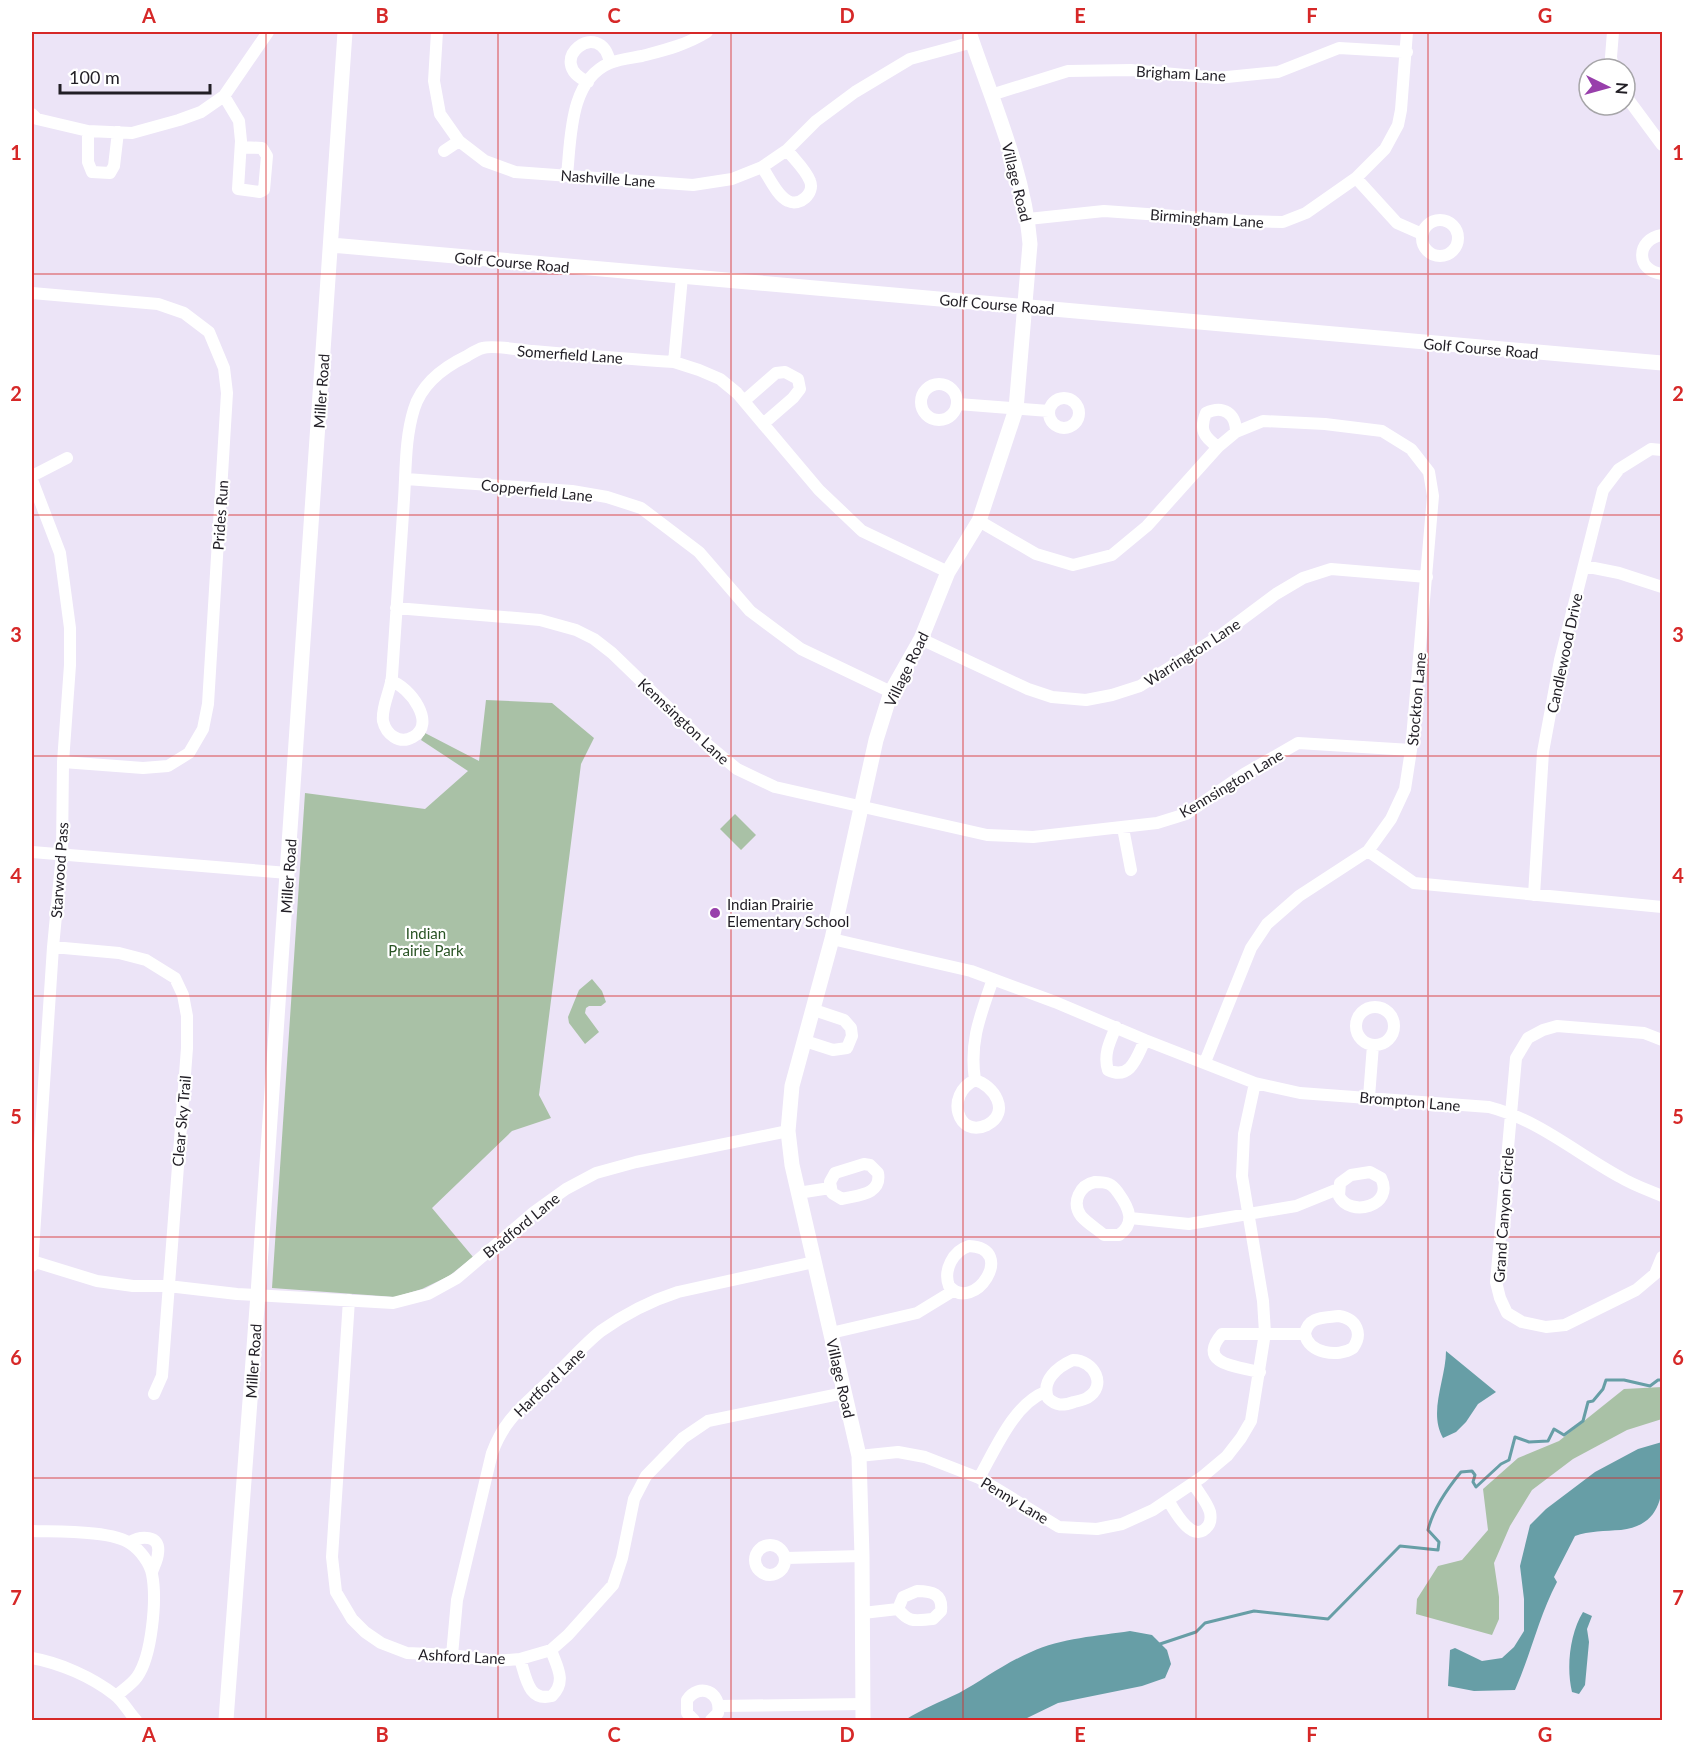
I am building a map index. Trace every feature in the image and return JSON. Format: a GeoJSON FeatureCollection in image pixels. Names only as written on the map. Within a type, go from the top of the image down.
{"type":"FeatureCollection","features":[{"type":"Feature","properties":{"kind":"street"},"geometry":{"type":"LineString","coordinates":[[32,114],[38,119],[88,131],[132,133],[179,120],[201,112],[225,96],[268,32]]}},
{"type":"Feature","properties":{"kind":"street","name":"Miller Road"},"geometry":{"type":"LineString","coordinates":[[226,1720],[288,873],[345,32]]}},
{"type":"Feature","properties":{"kind":"street","name":"Nashville Lane"},"geometry":{"type":"LineString","coordinates":[[437,32],[434,81],[440,114],[459,141],[485,161],[515,172],[693,185],[732,179],[762,167],[787,150],[824,116],[855,92],[910,59],[971,37]]}},
{"type":"Feature","properties":{"kind":"street"},"geometry":{"type":"LineString","coordinates":[[567,175],[576,104],[588,82],[598,70],[610,63],[673,48],[706,32]]}},
{"type":"Feature","properties":{"kind":"street","name":"Birmingham Lane"},"geometry":{"type":"LineString","coordinates":[[1028,219],[1104,211],[1283,222],[1306,213],[1356,178],[1385,149],[1398,125],[1401,110],[1407,32]]}},
{"type":"Feature","properties":{"kind":"street"},"geometry":{"type":"LineString","coordinates":[[1611,57],[1613,32]]}},
{"type":"Feature","properties":{"kind":"street","name":"Village Road"},"geometry":{"type":"LineString","coordinates":[[863,1720],[859,1456],[798,1192],[788,1131],[792,1086],[832,939],[876,740],[891,692],[921,639],[948,572],[979,521],[1016,409],[1030,244],[1028,219],[1014,161],[971,37]]}},
{"type":"Feature","properties":{"kind":"street"},"geometry":{"type":"LineString","coordinates":[[588,82],[572,70],[570,60],[574,50],[582,43],[592,42],[602,45],[608,53],[610,63]]}},
{"type":"Feature","properties":{"kind":"street","name":"Brigham Lane"},"geometry":{"type":"LineString","coordinates":[[991,95],[1068,71],[1131,70],[1218,78],[1278,72],[1340,48],[1407,52]]}},
{"type":"Feature","properties":{"kind":"street"},"geometry":{"type":"LineString","coordinates":[[225,96],[239,121],[241,147]]}},
{"type":"Feature","properties":{"kind":"street"},"geometry":{"type":"LineString","coordinates":[[1637,111],[1662,145]]}},
{"type":"Feature","properties":{"kind":"street"},"geometry":{"type":"LineString","coordinates":[[88,131],[88,162],[92,172],[102,174],[110,173],[114,166],[118,132]]}},
{"type":"Feature","properties":{"kind":"street"},"geometry":{"type":"LineString","coordinates":[[444,151],[459,141]]}},
{"type":"Feature","properties":{"kind":"street"},"geometry":{"type":"LineString","coordinates":[[762,167],[780,195],[789,202],[799,202],[807,197],[811,188],[810,181],[787,150]]}},
{"type":"Feature","properties":{"kind":"street"},"geometry":{"type":"LineString","coordinates":[[1356,178],[1397,223],[1422,234]]}},
{"type":"Feature","properties":{"kind":"street"},"geometry":{"type":"LineString","coordinates":[[1662,235],[1650,239],[1645,244],[1642,253],[1647,268],[1662,274]]}},
{"type":"Feature","properties":{"kind":"street","name":"Golf Course Road"},"geometry":{"type":"LineString","coordinates":[[331,245],[1662,363]]}},
{"type":"Feature","properties":{"kind":"street"},"geometry":{"type":"LineString","coordinates":[[674,362],[682,277]]}},
{"type":"Feature","properties":{"kind":"street","name":"Prides Run"},"geometry":{"type":"LineString","coordinates":[[32,293],[158,304],[184,313],[209,332],[224,368],[228,393],[208,704],[203,729],[189,753],[168,766],[143,768],[63,762]]}},
{"type":"Feature","properties":{"kind":"street","name":"Somerfield Lane"},"geometry":{"type":"LineString","coordinates":[[392,681],[400,684],[418,704],[422,718],[421,725],[413,738],[405,740],[394,738],[387,732],[383,718],[392,681],[407,433],[415,405],[430,380],[452,363],[483,348],[674,362],[720,380],[744,401],[819,490],[862,531],[948,572]]}},
{"type":"Feature","properties":{"kind":"street"},"geometry":{"type":"LineString","coordinates":[[744,401],[776,373],[784,372],[798,379],[800,389],[793,398],[763,424]]}},
{"type":"Feature","properties":{"kind":"street"},"geometry":{"type":"LineString","coordinates":[[958,404],[1049,411]]}},
{"type":"Feature","properties":{"kind":"street"},"geometry":{"type":"LineString","coordinates":[[1218,447],[1204,436],[1202,428],[1206,413],[1215,409],[1224,410],[1232,415],[1236,423],[1236,432]]}},
{"type":"Feature","properties":{"kind":"street","name":"Stockton Lane"},"geometry":{"type":"LineString","coordinates":[[979,521],[1036,554],[1073,565],[1112,555],[1147,526],[1218,447],[1236,432],[1263,421],[1325,424],[1382,431],[1411,449],[1429,472],[1433,496],[1427,577],[1411,750],[1405,789],[1390,819],[1368,851],[1299,896],[1267,924],[1251,948],[1205,1062]]}},
{"type":"Feature","properties":{"kind":"street","name":"Candlewood Drive"},"geometry":{"type":"LineString","coordinates":[[1534,895],[1544,752],[1560,660],[1604,490],[1619,469],[1651,449],[1662,450]]}},
{"type":"Feature","properties":{"kind":"street"},"geometry":{"type":"LineString","coordinates":[[32,478],[67,458]]}},
{"type":"Feature","properties":{"kind":"street","name":"Starwood Pass"},"geometry":{"type":"LineString","coordinates":[[32,478],[60,553],[70,628],[70,665],[63,762],[62,853],[37,1125],[32,1266]]}},
{"type":"Feature","properties":{"kind":"street","name":"Copperfield Lane"},"geometry":{"type":"LineString","coordinates":[[406,479],[572,491],[607,497],[641,508],[699,552],[750,611],[801,649],[891,692]]}},
{"type":"Feature","properties":{"kind":"street"},"geometry":{"type":"LineString","coordinates":[[1584,566],[1619,573],[1662,587]]}},
{"type":"Feature","properties":{"kind":"street","name":"Warrington Lane"},"geometry":{"type":"LineString","coordinates":[[921,639],[1028,689],[1052,697],[1086,700],[1140,686],[1221,635],[1276,594],[1303,578],[1332,569],[1427,577]]}},
{"type":"Feature","properties":{"kind":"street","name":"Kennsington Lane"},"geometry":{"type":"LineString","coordinates":[[396,608],[540,620],[576,630],[594,639],[612,653],[703,741],[737,769],[775,787],[987,835],[1033,837],[1157,823],[1186,814],[1244,774],[1298,743],[1411,750]]}},
{"type":"Feature","properties":{"kind":"street"},"geometry":{"type":"LineString","coordinates":[[1123,828],[1131,870]]}},
{"type":"Feature","properties":{"kind":"street"},"geometry":{"type":"LineString","coordinates":[[1368,851],[1414,883],[1662,907]]}},
{"type":"Feature","properties":{"kind":"street"},"geometry":{"type":"LineString","coordinates":[[32,852],[288,873]]}},
{"type":"Feature","properties":{"kind":"street","name":"Brompton Lane"},"geometry":{"type":"LineString","coordinates":[[832,939],[963,969],[993,979],[1255,1083],[1300,1093],[1489,1107],[1511,1113],[1548,1131],[1621,1178],[1662,1196]]}},
{"type":"Feature","properties":{"kind":"street","name":"Clear Sky Trail"},"geometry":{"type":"LineString","coordinates":[[53,948],[119,953],[146,960],[175,978],[183,995],[188,1016],[162,1376],[154,1394]]}},
{"type":"Feature","properties":{"kind":"street"},"geometry":{"type":"LineString","coordinates":[[975,1080],[972,1061],[975,1030],[993,979]]}},
{"type":"Feature","properties":{"kind":"street"},"geometry":{"type":"LineString","coordinates":[[805,1041],[833,1050],[847,1048],[850,1044],[851,1028],[844,1020],[814,1010]]}},
{"type":"Feature","properties":{"kind":"street","name":"Grand Canyon Circle"},"geometry":{"type":"LineString","coordinates":[[1662,1040],[1644,1033],[1557,1026],[1542,1030],[1528,1038],[1516,1058],[1496,1282],[1507,1312],[1522,1322],[1546,1327],[1565,1325],[1636,1290],[1655,1274],[1662,1257]]}},
{"type":"Feature","properties":{"kind":"street"},"geometry":{"type":"LineString","coordinates":[[1116,1027],[1107,1050],[1105,1061],[1108,1070],[1125,1073],[1131,1067],[1145,1040]]}},
{"type":"Feature","properties":{"kind":"street"},"geometry":{"type":"LineString","coordinates":[[1369,1097],[1373,1045]]}},
{"type":"Feature","properties":{"kind":"street","name":"Penny Lane"},"geometry":{"type":"LineString","coordinates":[[859,1456],[898,1452],[925,1457],[979,1478],[1059,1527],[1097,1528],[1122,1524],[1153,1509],[1193,1483],[1227,1456],[1251,1421],[1265,1333],[1263,1301],[1242,1176],[1244,1134],[1255,1083]]}},
{"type":"Feature","properties":{"kind":"street","name":"Bradford Lane"},"geometry":{"type":"LineString","coordinates":[[32,1261],[97,1281],[133,1286],[168,1286],[393,1303],[428,1294],[457,1278],[534,1212],[596,1173],[636,1162],[788,1131]]}},
{"type":"Feature","properties":{"kind":"street"},"geometry":{"type":"LineString","coordinates":[[1088,1183],[1107,1183],[1126,1204],[1130,1218],[1129,1225],[1119,1235],[1104,1235],[1080,1215],[1078,1193],[1088,1183]]}},
{"type":"Feature","properties":{"kind":"street"},"geometry":{"type":"LineString","coordinates":[[798,1192],[830,1188]]}},
{"type":"Feature","properties":{"kind":"street"},"geometry":{"type":"LineString","coordinates":[[1130,1218],[1189,1224],[1296,1206],[1338,1189]]}},
{"type":"Feature","properties":{"kind":"street","name":"Hartford Lane"},"geometry":{"type":"LineString","coordinates":[[452,1655],[457,1600],[492,1453],[498,1438],[514,1413],[600,1332],[635,1309],[678,1292],[814,1262]]}},
{"type":"Feature","properties":{"kind":"street"},"geometry":{"type":"LineString","coordinates":[[831,1333],[917,1313],[954,1291]]}},
{"type":"Feature","properties":{"kind":"street","name":"Ashford Lane"},"geometry":{"type":"LineString","coordinates":[[349,1300],[332,1557],[336,1592],[352,1619],[365,1632],[381,1643],[407,1653],[452,1655],[495,1661],[520,1659],[551,1650],[568,1635],[613,1585],[622,1558],[634,1499],[646,1476],[683,1438],[708,1421],[844,1393]]}},
{"type":"Feature","properties":{"kind":"street"},"geometry":{"type":"LineString","coordinates":[[1260,1372],[1221,1363],[1216,1358],[1214,1350],[1216,1341],[1222,1334],[1305,1334]]}},
{"type":"Feature","properties":{"kind":"street"},"geometry":{"type":"LineString","coordinates":[[979,1478],[1017,1413],[1035,1396],[1046,1392]]}},
{"type":"Feature","properties":{"kind":"street"},"geometry":{"type":"LineString","coordinates":[[1168,1500],[1185,1525],[1193,1531],[1207,1528],[1211,1521],[1209,1511],[1193,1483]]}},
{"type":"Feature","properties":{"kind":"street"},"geometry":{"type":"LineString","coordinates":[[32,1531],[101,1535],[130,1542],[141,1553],[152,1572]]}},
{"type":"Feature","properties":{"kind":"street"},"geometry":{"type":"LineString","coordinates":[[116,1696],[136,1677],[148,1654],[152,1618],[152,1572],[158,1553],[156,1543],[150,1537],[138,1537],[130,1542]]}},
{"type":"Feature","properties":{"kind":"street"},"geometry":{"type":"LineString","coordinates":[[786,1558],[862,1556]]}},
{"type":"Feature","properties":{"kind":"street"},"geometry":{"type":"LineString","coordinates":[[863,1612],[898,1609]]}},
{"type":"Feature","properties":{"kind":"street"},"geometry":{"type":"LineString","coordinates":[[520,1659],[531,1691],[538,1697],[552,1696],[559,1689],[562,1681],[551,1650]]}},
{"type":"Feature","properties":{"kind":"street"},"geometry":{"type":"LineString","coordinates":[[32,1658],[45,1660],[68,1669],[116,1696],[136,1720]]}},
{"type":"Feature","properties":{"kind":"street"},"geometry":{"type":"LineString","coordinates":[[694,1720],[687,1713],[686,1707],[687,1700],[696,1691],[709,1691],[718,1700],[718,1713],[711,1720]]}},
{"type":"Feature","properties":{"kind":"street"},"geometry":{"type":"LineString","coordinates":[[719,1706],[863,1704]]}},
{"type":"Feature","properties":{"kind":"green space","name":"Indian Prairie Park"},"geometry":{"type":"Polygon","coordinates":[[[486,700],[552,703],[594,738],[581,764],[539,1095],[551,1118],[512,1131],[432,1208],[473,1257],[449,1276],[422,1289],[395,1297],[272,1288],[305,793],[425,809],[468,771],[421,740],[425,733],[479,761],[486,700]]]}},
{"type":"Feature","properties":{"kind":"green space"},"geometry":{"type":"Polygon","coordinates":[[[735,814],[756,835],[741,850],[720,829],[735,814]]]}},
{"type":"Feature","properties":{"kind":"green space"},"geometry":{"type":"Polygon","coordinates":[[[592,979],[602,991],[606,1002],[601,1006],[586,1008],[585,1013],[599,1032],[585,1044],[569,1023],[568,1017],[579,990],[592,979]]]}},
{"type":"Feature","properties":{"kind":"green space"},"geometry":{"type":"Polygon","coordinates":[[[1662,1387],[1662,1419],[1627,1430],[1573,1459],[1532,1490],[1510,1526],[1494,1563],[1499,1597],[1499,1619],[1492,1635],[1416,1614],[1417,1599],[1438,1566],[1462,1560],[1488,1530],[1483,1489],[1518,1458],[1559,1441],[1624,1389],[1662,1387]]]}},
{"type":"Feature","properties":{"kind":"shaded area"},"geometry":{"type":"Polygon","coordinates":[[[1446,1351],[1496,1392],[1478,1404],[1456,1432],[1443,1438],[1439,1428],[1437,1406],[1446,1351]]]}},
{"type":"Feature","properties":{"kind":"shaded area"},"geometry":{"type":"Polygon","coordinates":[[[1662,1442],[1662,1485],[1656,1510],[1637,1526],[1575,1536],[1554,1577],[1557,1582],[1515,1690],[1474,1691],[1448,1686],[1450,1650],[1455,1648],[1482,1661],[1502,1658],[1514,1647],[1524,1631],[1524,1599],[1520,1566],[1530,1525],[1546,1509],[1595,1472],[1638,1449],[1662,1442]]]}},
{"type":"Feature","properties":{"kind":"shaded area"},"geometry":{"type":"Polygon","coordinates":[[[1583,1612],[1592,1616],[1587,1629],[1589,1642],[1585,1685],[1579,1694],[1572,1692],[1569,1661],[1572,1640],[1583,1612]]]}},
{"type":"Feature","properties":{"kind":"shaded area"},"geometry":{"type":"Polygon","coordinates":[[[1130,1631],[1152,1635],[1167,1650],[1171,1664],[1165,1678],[1142,1686],[1058,1703],[1023,1720],[905,1720],[959,1693],[1021,1656],[1043,1647],[1080,1638],[1130,1631]]]}},
{"type":"Feature","properties":{"kind":"waterway"},"geometry":{"type":"LineString","coordinates":[[1157,1645],[1196,1632],[1205,1623],[1254,1611],[1328,1619],[1400,1546],[1438,1550],[1439,1542],[1428,1530],[1430,1522],[1441,1500],[1461,1472],[1472,1471],[1475,1475],[1473,1482],[1476,1487],[1501,1464],[1509,1460],[1515,1437],[1529,1442],[1548,1441],[1554,1429],[1564,1435],[1583,1421],[1588,1402],[1593,1401],[1603,1389],[1606,1380],[1624,1380],[1650,1386],[1662,1380]]}},
{"type":"Feature","properties":{"kind":"place","name":"Indian Prairie Elementary School"},"geometry":{"type":"Point","coordinates":[715,913]}}]}
